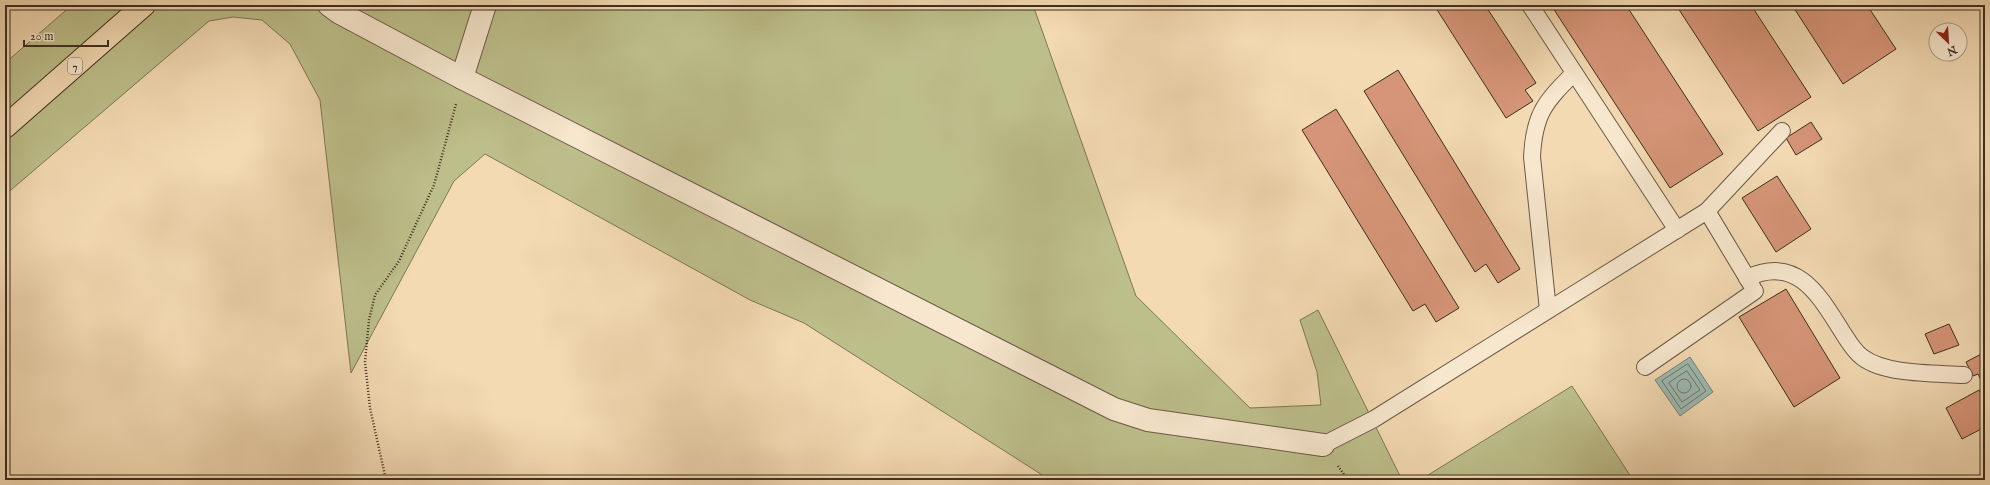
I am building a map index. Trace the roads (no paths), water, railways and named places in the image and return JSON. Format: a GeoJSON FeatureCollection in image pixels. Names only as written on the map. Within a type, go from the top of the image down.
{"type":"FeatureCollection","features":[{"type":"Feature","properties":{"kind":"main road","name":"7"},"geometry":{"type":"LineString","coordinates":[[5,127],[144,5]]}},
{"type":"Feature","properties":{"kind":"street"},"geometry":{"type":"LineString","coordinates":[[329,5],[340,13],[462,78],[1114,409],[1148,420],[1323,445]]}},
{"type":"Feature","properties":{"kind":"street"},"geometry":{"type":"LineString","coordinates":[[462,78],[485,5]]}},
{"type":"Feature","properties":{"kind":"lane"},"geometry":{"type":"LineString","coordinates":[[1530,5],[1677,230]]}},
{"type":"Feature","properties":{"kind":"lane"},"geometry":{"type":"LineString","coordinates":[[1548,310],[1532,157],[1533,137],[1543,108],[1552,95],[1574,73]]}},
{"type":"Feature","properties":{"kind":"lane"},"geometry":{"type":"LineString","coordinates":[[1323,445],[1374,419],[1707,211],[1782,131]]}},
{"type":"Feature","properties":{"kind":"lane"},"geometry":{"type":"LineString","coordinates":[[1707,211],[1754,289]]}},
{"type":"Feature","properties":{"kind":"lane"},"geometry":{"type":"LineString","coordinates":[[1645,367],[1754,289],[1768,271],[1779,271],[1792,274],[1804,281],[1820,298],[1853,348],[1862,357],[1872,363],[1887,368],[1964,375]]}},
{"type":"Feature","properties":{"kind":"water"},"geometry":{"type":"Polygon","coordinates":[[[1690,357],[1713,392],[1680,416],[1655,380],[1690,357]]]}}]}
